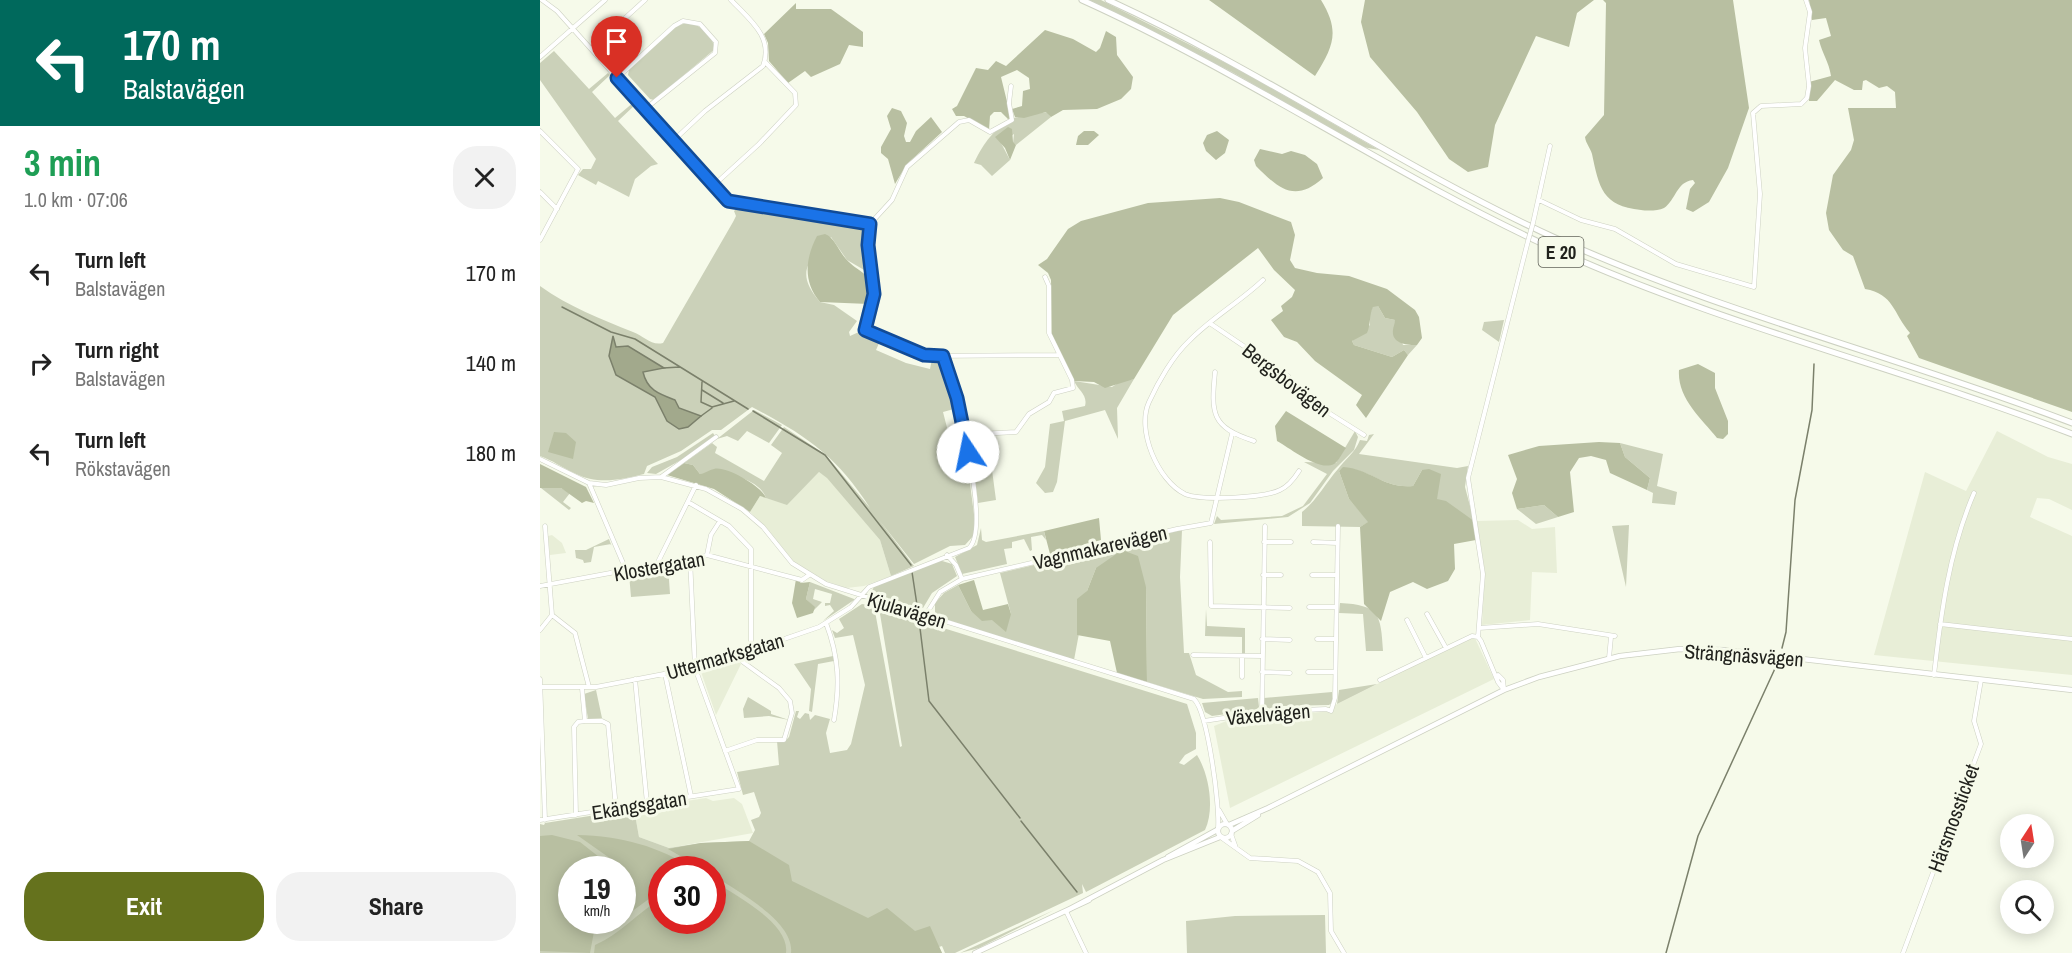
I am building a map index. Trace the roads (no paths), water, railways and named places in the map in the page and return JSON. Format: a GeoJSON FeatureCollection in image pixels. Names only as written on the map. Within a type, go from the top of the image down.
{"type":"FeatureCollection","features":[{"type":"Feature","properties":{"kind":"highway","name":"E 20"},"geometry":{"type":"LineString","coordinates":[[1082,0],[1208,62],[1420,182],[1556,250],[1710,312],[2072,434]]}},
{"type":"Feature","properties":{"kind":"highway","name":"E 20"},"geometry":{"type":"LineString","coordinates":[[1108,0],[1221,56],[1452,187],[1577,247],[1709,300],[2072,423]]}},
{"type":"Feature","properties":{"kind":"main road","name":"Strängnäsvägen"},"geometry":{"type":"LineString","coordinates":[[1218,829],[1268,808],[1504,690],[1539,677],[1609,658],[1660,651],[1724,650],[2072,690]]}},
{"type":"Feature","properties":{"kind":"main road","name":"Strängnäsvägen"},"geometry":{"type":"LineString","coordinates":[[1221,837],[1232,833],[1268,808]]}},
{"type":"Feature","properties":{"kind":"main road"},"geometry":{"type":"LineString","coordinates":[[1228,825],[1232,833]]}},
{"type":"Feature","properties":{"kind":"main road"},"geometry":{"type":"LineString","coordinates":[[975,953],[1082,904],[1218,829],[1221,837],[1163,860]]}},
{"type":"Feature","properties":{"kind":"street"},"geometry":{"type":"LineString","coordinates":[[542,0],[557,11],[713,186],[731,202],[870,224]]}},
{"type":"Feature","properties":{"kind":"street"},"geometry":{"type":"LineString","coordinates":[[540,57],[604,0]]}},
{"type":"Feature","properties":{"kind":"street"},"geometry":{"type":"LineString","coordinates":[[591,49],[645,0]]}},
{"type":"Feature","properties":{"kind":"street"},"geometry":{"type":"LineString","coordinates":[[673,141],[705,111],[761,68],[765,62],[767,48],[764,36],[731,0]]}},
{"type":"Feature","properties":{"kind":"street"},"geometry":{"type":"LineString","coordinates":[[1539,200],[1581,220],[1615,229],[1676,264],[1754,287],[1760,194],[1753,115],[1759,107],[1801,104],[1807,98],[1809,86],[1805,48],[1810,12],[1806,0]]}},
{"type":"Feature","properties":{"kind":"street"},"geometry":{"type":"LineString","coordinates":[[617,78],[678,23],[695,22],[712,38],[717,46],[715,53],[645,109]]}},
{"type":"Feature","properties":{"kind":"street"},"geometry":{"type":"LineString","coordinates":[[713,186],[759,144],[796,105],[795,93],[765,62]]}},
{"type":"Feature","properties":{"kind":"street"},"geometry":{"type":"LineString","coordinates":[[1011,86],[1009,104],[1012,120],[990,132],[969,120],[959,122],[907,167],[892,200],[870,224],[868,245],[874,294],[865,330],[924,355],[1058,355]]}},
{"type":"Feature","properties":{"kind":"street"},"geometry":{"type":"LineString","coordinates":[[540,131],[578,169],[540,240]]}},
{"type":"Feature","properties":{"kind":"street"},"geometry":{"type":"LineString","coordinates":[[1504,690],[1503,680],[1497,675],[1478,637],[1483,574],[1468,478],[1539,200],[1550,146]]}},
{"type":"Feature","properties":{"kind":"street"},"geometry":{"type":"LineString","coordinates":[[540,192],[557,209]]}},
{"type":"Feature","properties":{"kind":"street"},"geometry":{"type":"LineString","coordinates":[[967,441],[985,433],[1016,432],[1029,414],[1049,402],[1054,393],[1071,390],[1072,380],[1049,333],[1049,286],[1045,277]]}},
{"type":"Feature","properties":{"kind":"street"},"geometry":{"type":"LineString","coordinates":[[1263,280],[1184,346],[1148,403],[1145,422],[1147,437],[1155,457],[1172,485],[1191,496],[1218,497],[1274,493],[1288,486],[1299,471]]}},
{"type":"Feature","properties":{"kind":"street","name":"Bergsbovägen"},"geometry":{"type":"LineString","coordinates":[[1210,324],[1288,376],[1302,396],[1364,435]]}},
{"type":"Feature","properties":{"kind":"street","name":"Uttermarksgatan"},"geometry":{"type":"LineString","coordinates":[[540,687],[590,687],[695,669],[751,651],[826,623],[863,597],[873,585],[969,548],[977,537],[967,441],[943,356]]}},
{"type":"Feature","properties":{"kind":"street"},"geometry":{"type":"LineString","coordinates":[[1215,372],[1212,408],[1220,423],[1232,434],[1254,441]]}},
{"type":"Feature","properties":{"kind":"street"},"geometry":{"type":"LineString","coordinates":[[1218,497],[1232,434]]}},
{"type":"Feature","properties":{"kind":"street"},"geometry":{"type":"LineString","coordinates":[[661,477],[716,437]]}},
{"type":"Feature","properties":{"kind":"street","name":"Kjulavägen"},"geometry":{"type":"LineString","coordinates":[[540,459],[589,483],[606,485],[639,478],[661,477],[696,484],[729,501],[755,519],[783,554],[809,575],[826,584],[1190,697],[1199,705],[1204,721],[1218,810],[1218,829]]}},
{"type":"Feature","properties":{"kind":"street"},"geometry":{"type":"LineString","coordinates":[[589,483],[626,571]]}},
{"type":"Feature","properties":{"kind":"street"},"geometry":{"type":"LineString","coordinates":[[657,564],[696,484]]}},
{"type":"Feature","properties":{"kind":"street"},"geometry":{"type":"LineString","coordinates":[[1934,675],[1940,624],[1956,547],[1974,493]]}},
{"type":"Feature","properties":{"kind":"street","name":"Vagnmakarevägen"},"geometry":{"type":"LineString","coordinates":[[925,616],[940,592],[962,579],[1177,529],[1209,525],[1213,520],[1218,497]]}},
{"type":"Feature","properties":{"kind":"street"},"geometry":{"type":"LineString","coordinates":[[688,502],[721,521],[750,546],[751,651]]}},
{"type":"Feature","properties":{"kind":"street"},"geometry":{"type":"LineString","coordinates":[[707,555],[711,535],[721,521]]}},
{"type":"Feature","properties":{"kind":"street"},"geometry":{"type":"LineString","coordinates":[[540,630],[552,615],[545,526]]}},
{"type":"Feature","properties":{"kind":"street"},"geometry":{"type":"LineString","coordinates":[[1262,712],[1264,526]]}},
{"type":"Feature","properties":{"kind":"street"},"geometry":{"type":"LineString","coordinates":[[1308,672],[1335,672],[1338,526]]}},
{"type":"Feature","properties":{"kind":"street"},"geometry":{"type":"LineString","coordinates":[[1210,542],[1211,606],[1290,608]]}},
{"type":"Feature","properties":{"kind":"street"},"geometry":{"type":"LineString","coordinates":[[1264,542],[1291,542]]}},
{"type":"Feature","properties":{"kind":"street"},"geometry":{"type":"LineString","coordinates":[[1313,542],[1337,543]]}},
{"type":"Feature","properties":{"kind":"street","name":"Klostergatan"},"geometry":{"type":"LineString","coordinates":[[540,586],[707,555],[802,580],[809,575]]}},
{"type":"Feature","properties":{"kind":"street"},"geometry":{"type":"LineString","coordinates":[[947,555],[956,565],[962,579]]}},
{"type":"Feature","properties":{"kind":"street"},"geometry":{"type":"LineString","coordinates":[[690,558],[695,669],[725,752],[758,741],[784,740],[792,713],[787,697],[743,662],[741,654]]}},
{"type":"Feature","properties":{"kind":"street"},"geometry":{"type":"LineString","coordinates":[[1263,575],[1281,575]]}},
{"type":"Feature","properties":{"kind":"street"},"geometry":{"type":"LineString","coordinates":[[1312,575],[1337,575]]}},
{"type":"Feature","properties":{"kind":"street"},"geometry":{"type":"LineString","coordinates":[[1309,607],[1336,607]]}},
{"type":"Feature","properties":{"kind":"street"},"geometry":{"type":"LineString","coordinates":[[1427,614],[1446,648]]}},
{"type":"Feature","properties":{"kind":"street"},"geometry":{"type":"LineString","coordinates":[[552,615],[575,633],[590,687]]}},
{"type":"Feature","properties":{"kind":"street"},"geometry":{"type":"LineString","coordinates":[[1407,620],[1426,658]]}},
{"type":"Feature","properties":{"kind":"street"},"geometry":{"type":"LineString","coordinates":[[826,623],[832,637],[840,683],[834,720]]}},
{"type":"Feature","properties":{"kind":"street"},"geometry":{"type":"LineString","coordinates":[[1479,628],[1530,623],[1613,637],[1609,658]]}},
{"type":"Feature","properties":{"kind":"street"},"geometry":{"type":"LineString","coordinates":[[1940,624],[2072,639]]}},
{"type":"Feature","properties":{"kind":"street"},"geometry":{"type":"LineString","coordinates":[[1380,680],[1468,637],[1478,637]]}},
{"type":"Feature","properties":{"kind":"street"},"geometry":{"type":"LineString","coordinates":[[1262,639],[1290,640]]}},
{"type":"Feature","properties":{"kind":"street"},"geometry":{"type":"LineString","coordinates":[[1317,639],[1335,639]]}},
{"type":"Feature","properties":{"kind":"street"},"geometry":{"type":"LineString","coordinates":[[1193,655],[1262,656]]}},
{"type":"Feature","properties":{"kind":"street"},"geometry":{"type":"LineString","coordinates":[[1242,656],[1242,677]]}},
{"type":"Feature","properties":{"kind":"street"},"geometry":{"type":"LineString","coordinates":[[1262,672],[1290,673]]}},
{"type":"Feature","properties":{"kind":"street","name":"Växelvägen"},"geometry":{"type":"LineString","coordinates":[[1204,721],[1262,712],[1326,709],[1331,711],[1335,703],[1335,672]]}},
{"type":"Feature","properties":{"kind":"street"},"geometry":{"type":"LineString","coordinates":[[665,674],[691,796]]}},
{"type":"Feature","properties":{"kind":"street"},"geometry":{"type":"LineString","coordinates":[[540,679],[543,820]]}},
{"type":"Feature","properties":{"kind":"street"},"geometry":{"type":"LineString","coordinates":[[635,679],[647,803]]}},
{"type":"Feature","properties":{"kind":"street","name":"Härsmossticket"},"geometry":{"type":"LineString","coordinates":[[1904,953],[1981,744],[1974,718],[1981,681]]}},
{"type":"Feature","properties":{"kind":"street"},"geometry":{"type":"LineString","coordinates":[[582,688],[585,721]]}},
{"type":"Feature","properties":{"kind":"street"},"geometry":{"type":"LineString","coordinates":[[576,815],[574,727],[578,722],[602,721],[608,724],[616,808]]}},
{"type":"Feature","properties":{"kind":"street","name":"Ekängsgatan"},"geometry":{"type":"LineString","coordinates":[[543,820],[739,789],[725,752]]}},
{"type":"Feature","properties":{"kind":"street","name":"Kjulavägen"},"geometry":{"type":"LineString","coordinates":[[1218,810],[1228,825]]}},
{"type":"Feature","properties":{"kind":"street"},"geometry":{"type":"LineString","coordinates":[[1232,833],[1238,850]]}},
{"type":"Feature","properties":{"kind":"street"},"geometry":{"type":"LineString","coordinates":[[1221,837],[1250,858],[1298,861],[1318,872],[1330,893],[1331,932],[1344,953]]}},
{"type":"Feature","properties":{"kind":"street"},"geometry":{"type":"LineString","coordinates":[[1065,910],[1086,953]]}},
{"type":"Feature","properties":{"kind":"waterway"},"geometry":{"type":"LineString","coordinates":[[562,307],[611,332],[635,339],[748,409]]}},
{"type":"Feature","properties":{"kind":"waterway"},"geometry":{"type":"LineString","coordinates":[[1782,648],[1786,632],[1795,500],[1812,410],[1814,364]]}},
{"type":"Feature","properties":{"kind":"waterway"},"geometry":{"type":"LineString","coordinates":[[663,368],[680,367]]}},
{"type":"Feature","properties":{"kind":"waterway"},"geometry":{"type":"LineString","coordinates":[[702,382],[701,402],[712,407],[734,401]]}},
{"type":"Feature","properties":{"kind":"waterway"},"geometry":{"type":"LineString","coordinates":[[702,390],[723,403]]}},
{"type":"Feature","properties":{"kind":"waterway"},"geometry":{"type":"LineString","coordinates":[[701,416],[712,408]]}},
{"type":"Feature","properties":{"kind":"waterway"},"geometry":{"type":"LineString","coordinates":[[753,411],[825,455],[911,565]]}},
{"type":"Feature","properties":{"kind":"waterway"},"geometry":{"type":"LineString","coordinates":[[912,572],[917,605]]}},
{"type":"Feature","properties":{"kind":"waterway"},"geometry":{"type":"LineString","coordinates":[[919,620],[929,701],[1020,818]]}},
{"type":"Feature","properties":{"kind":"waterway"},"geometry":{"type":"LineString","coordinates":[[1666,953],[1698,836],[1778,662]]}},
{"type":"Feature","properties":{"kind":"waterway"},"geometry":{"type":"LineString","coordinates":[[1021,821],[1077,892]]}}]}
